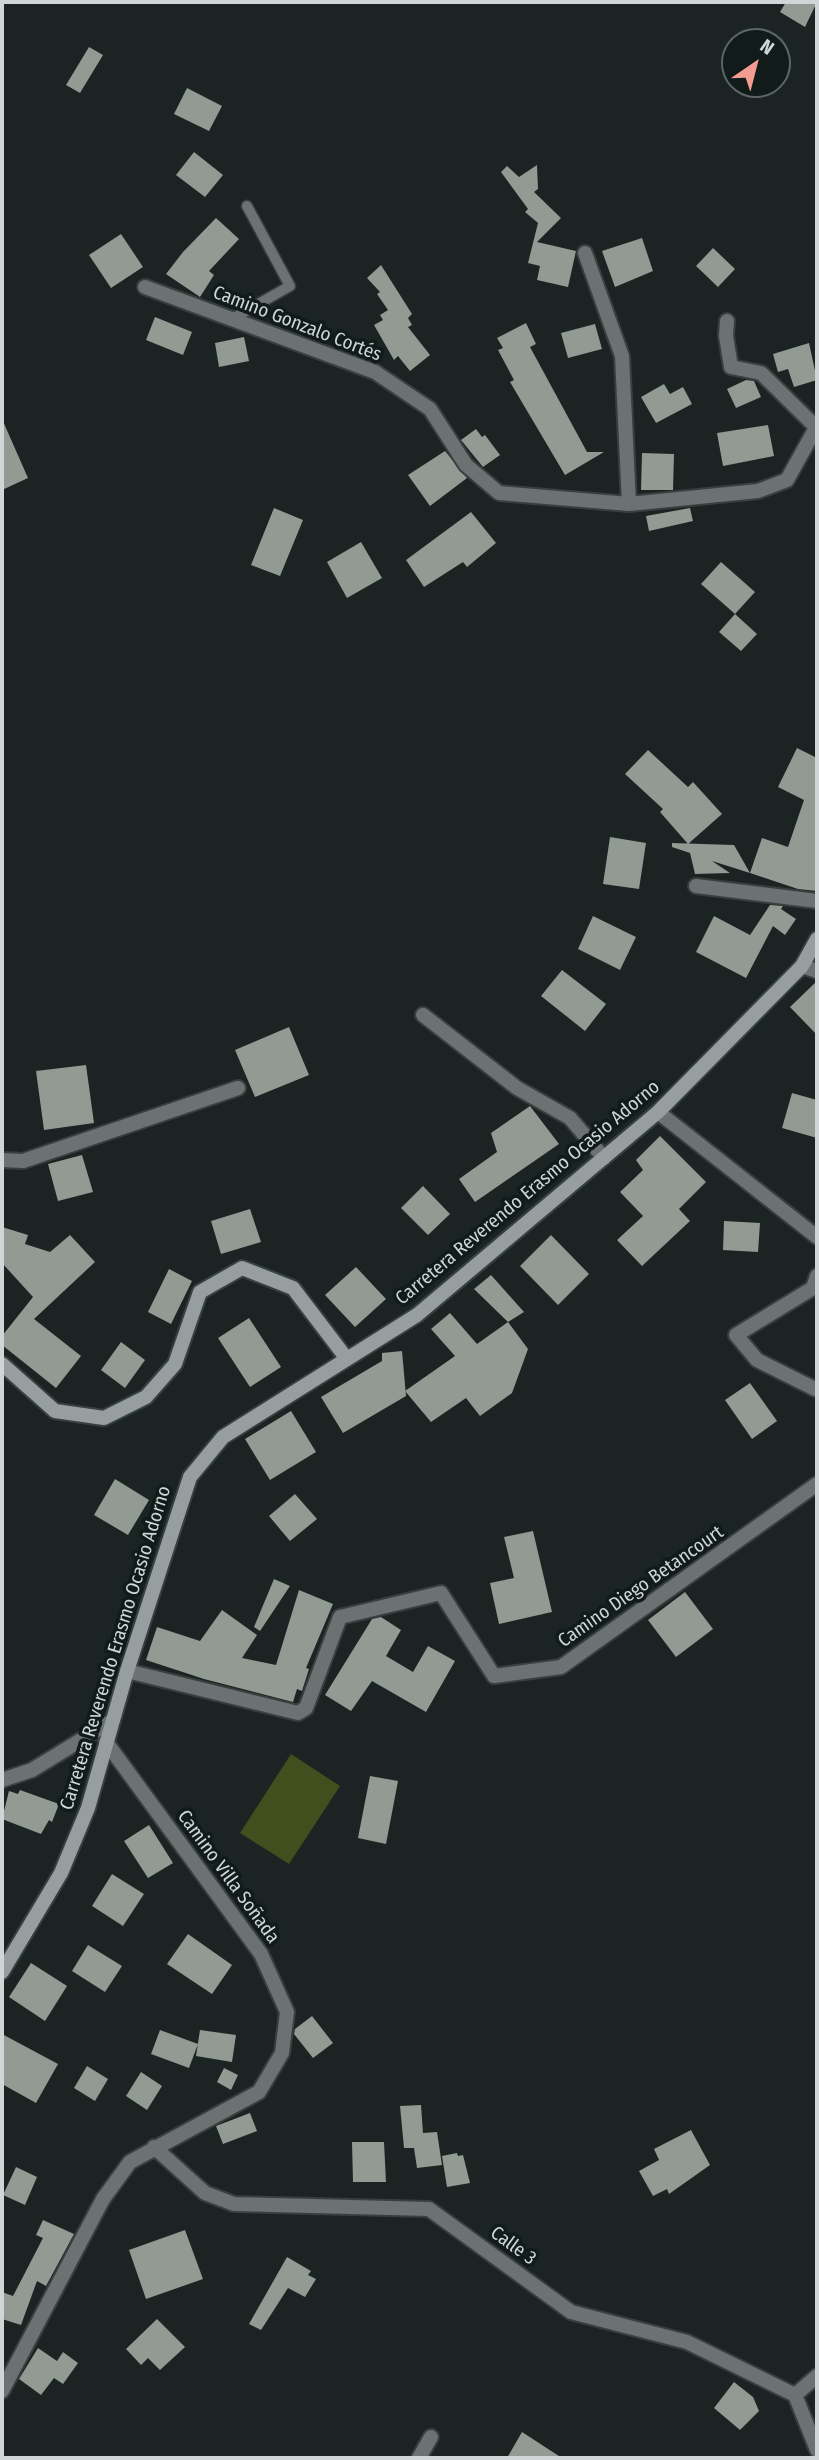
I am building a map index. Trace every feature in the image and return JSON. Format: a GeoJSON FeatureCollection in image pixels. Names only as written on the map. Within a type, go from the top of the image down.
{"type":"FeatureCollection","features":[{"type":"Feature","properties":{"kind":"street"},"geometry":{"type":"LineString","coordinates":[[585,253],[622,356],[629,504]]}},
{"type":"Feature","properties":{"kind":"street","name":"Camino Gonzalo Cortés"},"geometry":{"type":"LineString","coordinates":[[145,287],[375,372],[430,409],[466,465],[499,493],[629,504],[758,491],[788,480],[817,426],[761,373],[731,367],[726,336],[727,321]]}},
{"type":"Feature","properties":{"kind":"street"},"geometry":{"type":"LineString","coordinates":[[696,886],[817,901]]}},
{"type":"Feature","properties":{"kind":"street","name":"Carretera Reverendo Erasmo Ocasio Adorno"},"geometry":{"type":"LineString","coordinates":[[2,1972],[61,1873],[88,1808],[127,1671],[190,1477],[223,1437],[417,1315],[658,1112],[802,966],[817,939]]}},
{"type":"Feature","properties":{"kind":"street"},"geometry":{"type":"LineString","coordinates":[[802,966],[817,971]]}},
{"type":"Feature","properties":{"kind":"street"},"geometry":{"type":"LineString","coordinates":[[423,1015],[516,1088],[570,1118],[604,1158]]}},
{"type":"Feature","properties":{"kind":"street"},"geometry":{"type":"LineString","coordinates":[[2,1160],[23,1161],[238,1088]]}},
{"type":"Feature","properties":{"kind":"street"},"geometry":{"type":"LineString","coordinates":[[658,1112],[817,1237]]}},
{"type":"Feature","properties":{"kind":"street"},"geometry":{"type":"LineString","coordinates":[[2,1364],[55,1411],[104,1418],[146,1397],[175,1364],[200,1292],[242,1268],[293,1288],[347,1359]]}},
{"type":"Feature","properties":{"kind":"street"},"geometry":{"type":"LineString","coordinates":[[815,1390],[757,1360],[736,1335],[813,1288],[817,1276]]}},
{"type":"Feature","properties":{"kind":"street","name":"Camino Diego Betancourt"},"geometry":{"type":"LineString","coordinates":[[127,1671],[298,1713],[306,1708],[340,1617],[441,1593],[495,1676],[561,1667],[817,1484]]}},
{"type":"Feature","properties":{"kind":"street"},"geometry":{"type":"LineString","coordinates":[[2,1780],[32,1770],[113,1721]]}},
{"type":"Feature","properties":{"kind":"street","name":"Camino Villa Soñada"},"geometry":{"type":"LineString","coordinates":[[2,2391],[103,2199],[130,2162],[259,2092],[282,2053],[287,2012],[261,1954],[106,1742]]}},
{"type":"Feature","properties":{"kind":"street","name":"Calle 3"},"geometry":{"type":"LineString","coordinates":[[155,2147],[205,2193],[234,2204],[429,2210],[570,2312],[687,2342],[795,2395]]}},
{"type":"Feature","properties":{"kind":"street"},"geometry":{"type":"LineString","coordinates":[[817,2376],[795,2395],[817,2450]]}},
{"type":"Feature","properties":{"kind":"street"},"geometry":{"type":"LineString","coordinates":[[419,2458],[431,2437]]}},
{"type":"Feature","properties":{"kind":"lane"},"geometry":{"type":"LineString","coordinates":[[232,319],[290,286],[247,206]]}},
{"type":"Feature","properties":{"kind":"green space"},"geometry":{"type":"Polygon","coordinates":[[[291,1754],[340,1786],[289,1864],[240,1833],[291,1754]]]}},
{"type":"Feature","properties":{"kind":"building"},"geometry":{"type":"Polygon","coordinates":[[[786,2],[817,2],[805,27],[780,12],[786,2]]]}},
{"type":"Feature","properties":{"kind":"building"},"geometry":{"type":"Polygon","coordinates":[[[89,47],[103,55],[80,93],[66,85],[89,47]]]}},
{"type":"Feature","properties":{"kind":"building"},"geometry":{"type":"Polygon","coordinates":[[[187,88],[222,106],[209,131],[174,114],[187,88]]]}},
{"type":"Feature","properties":{"kind":"building"},"geometry":{"type":"Polygon","coordinates":[[[194,152],[223,175],[205,197],[176,175],[194,152]]]}},
{"type":"Feature","properties":{"kind":"building"},"geometry":{"type":"Polygon","coordinates":[[[537,165],[538,189],[534,192],[561,218],[537,242],[576,251],[568,287],[537,280],[540,266],[528,263],[538,223],[525,212],[528,209],[501,172],[507,166],[519,177],[537,165]]]}},
{"type":"Feature","properties":{"kind":"building"},"geometry":{"type":"Polygon","coordinates":[[[216,218],[239,239],[209,271],[214,275],[200,297],[166,274],[216,218]]]}},
{"type":"Feature","properties":{"kind":"building"},"geometry":{"type":"Polygon","coordinates":[[[121,234],[143,267],[111,288],[89,255],[121,234]]]}},
{"type":"Feature","properties":{"kind":"building"},"geometry":{"type":"Polygon","coordinates":[[[642,238],[653,271],[615,287],[602,251],[642,238]]]}},
{"type":"Feature","properties":{"kind":"building"},"geometry":{"type":"Polygon","coordinates":[[[713,248],[735,269],[718,287],[696,266],[713,248]]]}},
{"type":"Feature","properties":{"kind":"building"},"geometry":{"type":"Polygon","coordinates":[[[381,265],[412,314],[408,318],[412,325],[408,327],[430,355],[410,371],[398,356],[394,360],[374,325],[383,320],[380,315],[388,310],[377,294],[380,292],[367,278],[381,265]]]}},
{"type":"Feature","properties":{"kind":"building"},"geometry":{"type":"Polygon","coordinates":[[[155,317],[192,332],[183,355],[146,340],[155,317]]]}},
{"type":"Feature","properties":{"kind":"building"},"geometry":{"type":"Polygon","coordinates":[[[526,323],[536,344],[530,347],[587,452],[604,452],[565,475],[510,382],[514,380],[498,350],[503,348],[497,338],[526,323]]]}},
{"type":"Feature","properties":{"kind":"building"},"geometry":{"type":"Polygon","coordinates":[[[595,324],[602,349],[568,358],[561,333],[595,324]]]}},
{"type":"Feature","properties":{"kind":"building"},"geometry":{"type":"Polygon","coordinates":[[[244,337],[249,361],[219,367],[215,343],[244,337]]]}},
{"type":"Feature","properties":{"kind":"building"},"geometry":{"type":"Polygon","coordinates":[[[809,343],[817,380],[794,387],[788,369],[778,372],[773,354],[809,343]]]}},
{"type":"Feature","properties":{"kind":"building"},"geometry":{"type":"Polygon","coordinates":[[[746,380],[754,381],[761,397],[736,408],[727,389],[746,380]]]}},
{"type":"Feature","properties":{"kind":"building"},"geometry":{"type":"Polygon","coordinates":[[[664,384],[670,394],[683,387],[692,404],[656,423],[641,397],[664,384]]]}},
{"type":"Feature","properties":{"kind":"building"},"geometry":{"type":"Polygon","coordinates":[[[2,419],[28,478],[2,490],[2,419]]]}},
{"type":"Feature","properties":{"kind":"building"},"geometry":{"type":"Polygon","coordinates":[[[768,425],[774,456],[723,466],[717,433],[768,425]]]}},
{"type":"Feature","properties":{"kind":"building"},"geometry":{"type":"Polygon","coordinates":[[[476,429],[482,437],[485,435],[500,455],[483,467],[461,440],[476,429]]]}},
{"type":"Feature","properties":{"kind":"building"},"geometry":{"type":"Polygon","coordinates":[[[445,451],[467,478],[430,506],[408,475],[445,451]]]}},
{"type":"Feature","properties":{"kind":"building"},"geometry":{"type":"Polygon","coordinates":[[[642,453],[674,454],[673,490],[641,490],[642,453]]]}},
{"type":"Feature","properties":{"kind":"building"},"geometry":{"type":"Polygon","coordinates":[[[274,508],[303,520],[280,576],[251,565],[274,508]]]}},
{"type":"Feature","properties":{"kind":"building"},"geometry":{"type":"Polygon","coordinates":[[[690,508],[693,521],[649,531],[646,516],[690,508]]]}},
{"type":"Feature","properties":{"kind":"building"},"geometry":{"type":"Polygon","coordinates":[[[471,512],[496,543],[467,567],[463,562],[424,587],[406,560],[471,512]]]}},
{"type":"Feature","properties":{"kind":"building"},"geometry":{"type":"Polygon","coordinates":[[[361,542],[382,578],[347,598],[327,562],[361,542]]]}},
{"type":"Feature","properties":{"kind":"building"},"geometry":{"type":"Polygon","coordinates":[[[721,562],[755,592],[735,614],[701,584],[721,562]]]}},
{"type":"Feature","properties":{"kind":"building"},"geometry":{"type":"Polygon","coordinates":[[[735,614],[757,634],[741,651],[719,632],[735,614]]]}},
{"type":"Feature","properties":{"kind":"building"},"geometry":{"type":"Polygon","coordinates":[[[797,748],[817,758],[817,891],[798,889],[750,873],[762,838],[788,847],[804,800],[778,787],[797,748]]]}},
{"type":"Feature","properties":{"kind":"building"},"geometry":{"type":"Polygon","coordinates":[[[648,750],[688,787],[693,782],[722,814],[688,844],[660,812],[663,809],[625,774],[648,750]]]}},
{"type":"Feature","properties":{"kind":"building"},"geometry":{"type":"Polygon","coordinates":[[[610,837],[646,843],[639,889],[603,884],[610,837]]]}},
{"type":"Feature","properties":{"kind":"building"},"geometry":{"type":"Polygon","coordinates":[[[672,843],[734,845],[750,873],[712,861],[730,873],[695,874],[690,853],[672,847],[672,843]]]}},
{"type":"Feature","properties":{"kind":"building"},"geometry":{"type":"Polygon","coordinates":[[[770,905],[783,906],[781,909],[796,919],[785,935],[773,926],[746,978],[696,952],[714,916],[750,935],[770,905]]]}},
{"type":"Feature","properties":{"kind":"building"},"geometry":{"type":"Polygon","coordinates":[[[593,916],[636,937],[620,970],[578,949],[593,916]]]}},
{"type":"Feature","properties":{"kind":"building"},"geometry":{"type":"Polygon","coordinates":[[[562,970],[606,1004],[585,1031],[541,996],[562,970]]]}},
{"type":"Feature","properties":{"kind":"building"},"geometry":{"type":"Polygon","coordinates":[[[817,981],[817,1035],[790,1007],[817,981]]]}},
{"type":"Feature","properties":{"kind":"building"},"geometry":{"type":"Polygon","coordinates":[[[289,1027],[309,1075],[255,1097],[235,1050],[289,1027]]]}},
{"type":"Feature","properties":{"kind":"building"},"geometry":{"type":"Polygon","coordinates":[[[86,1065],[94,1123],[44,1130],[36,1071],[86,1065]]]}},
{"type":"Feature","properties":{"kind":"building"},"geometry":{"type":"Polygon","coordinates":[[[792,1093],[817,1100],[817,1138],[782,1128],[792,1093]]]}},
{"type":"Feature","properties":{"kind":"building"},"geometry":{"type":"Polygon","coordinates":[[[530,1106],[559,1144],[475,1202],[459,1179],[497,1152],[491,1133],[530,1106]]]}},
{"type":"Feature","properties":{"kind":"building"},"geometry":{"type":"Polygon","coordinates":[[[660,1136],[706,1182],[679,1209],[690,1221],[642,1266],[617,1240],[643,1216],[620,1192],[643,1170],[636,1160],[660,1136]]]}},
{"type":"Feature","properties":{"kind":"building"},"geometry":{"type":"Polygon","coordinates":[[[82,1155],[93,1192],[58,1201],[48,1164],[82,1155]]]}},
{"type":"Feature","properties":{"kind":"building"},"geometry":{"type":"Polygon","coordinates":[[[423,1186],[450,1214],[428,1235],[401,1208],[423,1186]]]}},
{"type":"Feature","properties":{"kind":"building"},"geometry":{"type":"Polygon","coordinates":[[[250,1209],[261,1242],[221,1254],[211,1221],[250,1209]]]}},
{"type":"Feature","properties":{"kind":"building"},"geometry":{"type":"Polygon","coordinates":[[[724,1221],[760,1223],[758,1252],[723,1250],[724,1221]]]}},
{"type":"Feature","properties":{"kind":"building"},"geometry":{"type":"Polygon","coordinates":[[[2,1227],[28,1235],[25,1244],[50,1252],[70,1235],[95,1262],[34,1319],[81,1356],[56,1388],[2,1345],[2,1336],[33,1297],[2,1263],[2,1227]]]}},
{"type":"Feature","properties":{"kind":"building"},"geometry":{"type":"Polygon","coordinates":[[[551,1235],[589,1274],[558,1305],[520,1266],[551,1235]]]}},
{"type":"Feature","properties":{"kind":"building"},"geometry":{"type":"Polygon","coordinates":[[[356,1267],[386,1299],[355,1327],[325,1295],[356,1267]]]}},
{"type":"Feature","properties":{"kind":"building"},"geometry":{"type":"Polygon","coordinates":[[[169,1269],[192,1281],[171,1324],[148,1312],[169,1269]]]}},
{"type":"Feature","properties":{"kind":"building"},"geometry":{"type":"Polygon","coordinates":[[[491,1275],[524,1312],[508,1322],[474,1289],[491,1275]]]}},
{"type":"Feature","properties":{"kind":"building"},"geometry":{"type":"Polygon","coordinates":[[[450,1313],[477,1344],[508,1322],[528,1349],[512,1393],[480,1416],[466,1398],[431,1422],[405,1391],[455,1356],[431,1329],[450,1313]]]}},
{"type":"Feature","properties":{"kind":"building"},"geometry":{"type":"Polygon","coordinates":[[[249,1318],[281,1367],[250,1387],[218,1338],[249,1318]]]}},
{"type":"Feature","properties":{"kind":"building"},"geometry":{"type":"Polygon","coordinates":[[[121,1342],[145,1360],[125,1388],[101,1370],[121,1342]]]}},
{"type":"Feature","properties":{"kind":"building"},"geometry":{"type":"Polygon","coordinates":[[[402,1351],[406,1396],[343,1433],[321,1397],[382,1361],[382,1353],[402,1351]]]}},
{"type":"Feature","properties":{"kind":"building"},"geometry":{"type":"Polygon","coordinates":[[[750,1383],[777,1421],[752,1439],[725,1400],[750,1383]]]}},
{"type":"Feature","properties":{"kind":"building"},"geometry":{"type":"Polygon","coordinates":[[[291,1411],[316,1452],[270,1480],[245,1439],[291,1411]]]}},
{"type":"Feature","properties":{"kind":"building"},"geometry":{"type":"Polygon","coordinates":[[[115,1479],[149,1500],[128,1535],[94,1515],[115,1479]]]}},
{"type":"Feature","properties":{"kind":"building"},"geometry":{"type":"Polygon","coordinates":[[[295,1494],[317,1519],[290,1541],[269,1516],[295,1494]]]}},
{"type":"Feature","properties":{"kind":"building"},"geometry":{"type":"Polygon","coordinates":[[[533,1531],[552,1612],[499,1624],[490,1583],[514,1578],[504,1537],[533,1531]]]}},
{"type":"Feature","properties":{"kind":"building"},"geometry":{"type":"Polygon","coordinates":[[[274,1579],[290,1586],[260,1631],[254,1627],[274,1579]]]}},
{"type":"Feature","properties":{"kind":"building"},"geometry":{"type":"Polygon","coordinates":[[[299,1590],[333,1604],[306,1668],[309,1669],[302,1691],[297,1689],[293,1702],[204,1679],[146,1660],[157,1627],[200,1641],[222,1610],[257,1635],[242,1658],[276,1665],[299,1590]]]}},
{"type":"Feature","properties":{"kind":"building"},"geometry":{"type":"Polygon","coordinates":[[[685,1592],[713,1629],[676,1657],[648,1620],[685,1592]]]}},
{"type":"Feature","properties":{"kind":"building"},"geometry":{"type":"Polygon","coordinates":[[[381,1617],[401,1630],[386,1656],[413,1672],[428,1646],[455,1661],[426,1712],[372,1681],[351,1711],[325,1695],[372,1619],[381,1617]]]}},
{"type":"Feature","properties":{"kind":"building"},"geometry":{"type":"Polygon","coordinates":[[[370,1776],[398,1781],[386,1844],[358,1838],[370,1776]]]}},
{"type":"Feature","properties":{"kind":"building"},"geometry":{"type":"Polygon","coordinates":[[[20,1790],[59,1804],[52,1822],[49,1820],[41,1834],[2,1819],[9,1791],[18,1794],[20,1790]]]}},
{"type":"Feature","properties":{"kind":"building"},"geometry":{"type":"Polygon","coordinates":[[[149,1825],[173,1863],[148,1878],[124,1841],[149,1825]]]}},
{"type":"Feature","properties":{"kind":"building"},"geometry":{"type":"Polygon","coordinates":[[[112,1874],[144,1894],[123,1926],[92,1906],[112,1874]]]}},
{"type":"Feature","properties":{"kind":"building"},"geometry":{"type":"Polygon","coordinates":[[[188,1934],[232,1965],[212,1994],[167,1964],[188,1934]]]}},
{"type":"Feature","properties":{"kind":"building"},"geometry":{"type":"Polygon","coordinates":[[[88,1945],[122,1966],[105,1992],[72,1971],[88,1945]]]}},
{"type":"Feature","properties":{"kind":"building"},"geometry":{"type":"Polygon","coordinates":[[[31,1963],[67,1986],[45,2021],[9,1997],[31,1963]]]}},
{"type":"Feature","properties":{"kind":"building"},"geometry":{"type":"Polygon","coordinates":[[[312,2016],[333,2043],[313,2058],[294,2034],[295,2029],[312,2016]]]}},
{"type":"Feature","properties":{"kind":"building"},"geometry":{"type":"Polygon","coordinates":[[[160,2030],[198,2044],[189,2068],[151,2054],[160,2030]]]}},
{"type":"Feature","properties":{"kind":"building"},"geometry":{"type":"Polygon","coordinates":[[[200,2030],[236,2035],[232,2062],[196,2056],[200,2030]]]}},
{"type":"Feature","properties":{"kind":"building"},"geometry":{"type":"Polygon","coordinates":[[[2,2034],[58,2064],[36,2103],[2,2084],[2,2034]]]}},
{"type":"Feature","properties":{"kind":"building"},"geometry":{"type":"Polygon","coordinates":[[[87,2066],[108,2079],[95,2101],[74,2088],[87,2066]]]}},
{"type":"Feature","properties":{"kind":"building"},"geometry":{"type":"Polygon","coordinates":[[[224,2068],[238,2075],[231,2090],[217,2082],[224,2068]]]}},
{"type":"Feature","properties":{"kind":"building"},"geometry":{"type":"Polygon","coordinates":[[[141,2072],[162,2086],[147,2110],[126,2096],[141,2072]]]}},
{"type":"Feature","properties":{"kind":"building"},"geometry":{"type":"Polygon","coordinates":[[[421,2105],[423,2133],[437,2132],[442,2165],[417,2168],[414,2148],[404,2148],[400,2106],[421,2105]]]}},
{"type":"Feature","properties":{"kind":"building"},"geometry":{"type":"Polygon","coordinates":[[[250,2113],[257,2131],[223,2144],[216,2126],[250,2113]]]}},
{"type":"Feature","properties":{"kind":"building"},"geometry":{"type":"Polygon","coordinates":[[[691,2130],[710,2165],[669,2194],[667,2189],[653,2196],[639,2171],[659,2160],[654,2149],[691,2130]]]}},
{"type":"Feature","properties":{"kind":"building"},"geometry":{"type":"Polygon","coordinates":[[[352,2142],[384,2142],[386,2182],[353,2182],[352,2142]]]}},
{"type":"Feature","properties":{"kind":"building"},"geometry":{"type":"Polygon","coordinates":[[[457,2153],[458,2156],[463,2155],[470,2183],[447,2187],[442,2156],[457,2153]]]}},
{"type":"Feature","properties":{"kind":"building"},"geometry":{"type":"Polygon","coordinates":[[[16,2167],[37,2177],[25,2205],[3,2195],[16,2167]]]}},
{"type":"Feature","properties":{"kind":"building"},"geometry":{"type":"Polygon","coordinates":[[[43,2220],[74,2234],[46,2286],[37,2281],[21,2325],[2,2319],[2,2292],[13,2296],[43,2238],[36,2235],[43,2220]]]}},
{"type":"Feature","properties":{"kind":"building"},"geometry":{"type":"Polygon","coordinates":[[[185,2230],[203,2279],[146,2299],[129,2250],[185,2230]]]}},
{"type":"Feature","properties":{"kind":"building"},"geometry":{"type":"Polygon","coordinates":[[[287,2257],[311,2271],[308,2275],[316,2279],[305,2297],[288,2288],[261,2330],[249,2324],[287,2257]]]}},
{"type":"Feature","properties":{"kind":"building"},"geometry":{"type":"Polygon","coordinates":[[[157,2319],[185,2347],[160,2370],[148,2358],[141,2365],[126,2349],[157,2319]]]}},
{"type":"Feature","properties":{"kind":"building"},"geometry":{"type":"Polygon","coordinates":[[[38,2348],[57,2361],[63,2352],[78,2363],[63,2384],[54,2378],[41,2395],[19,2379],[38,2348]]]}},
{"type":"Feature","properties":{"kind":"building"},"geometry":{"type":"Polygon","coordinates":[[[734,2382],[753,2397],[759,2411],[740,2430],[714,2408],[734,2382]]]}},
{"type":"Feature","properties":{"kind":"building"},"geometry":{"type":"Polygon","coordinates":[[[522,2432],[562,2458],[507,2458],[522,2432]]]}}]}
